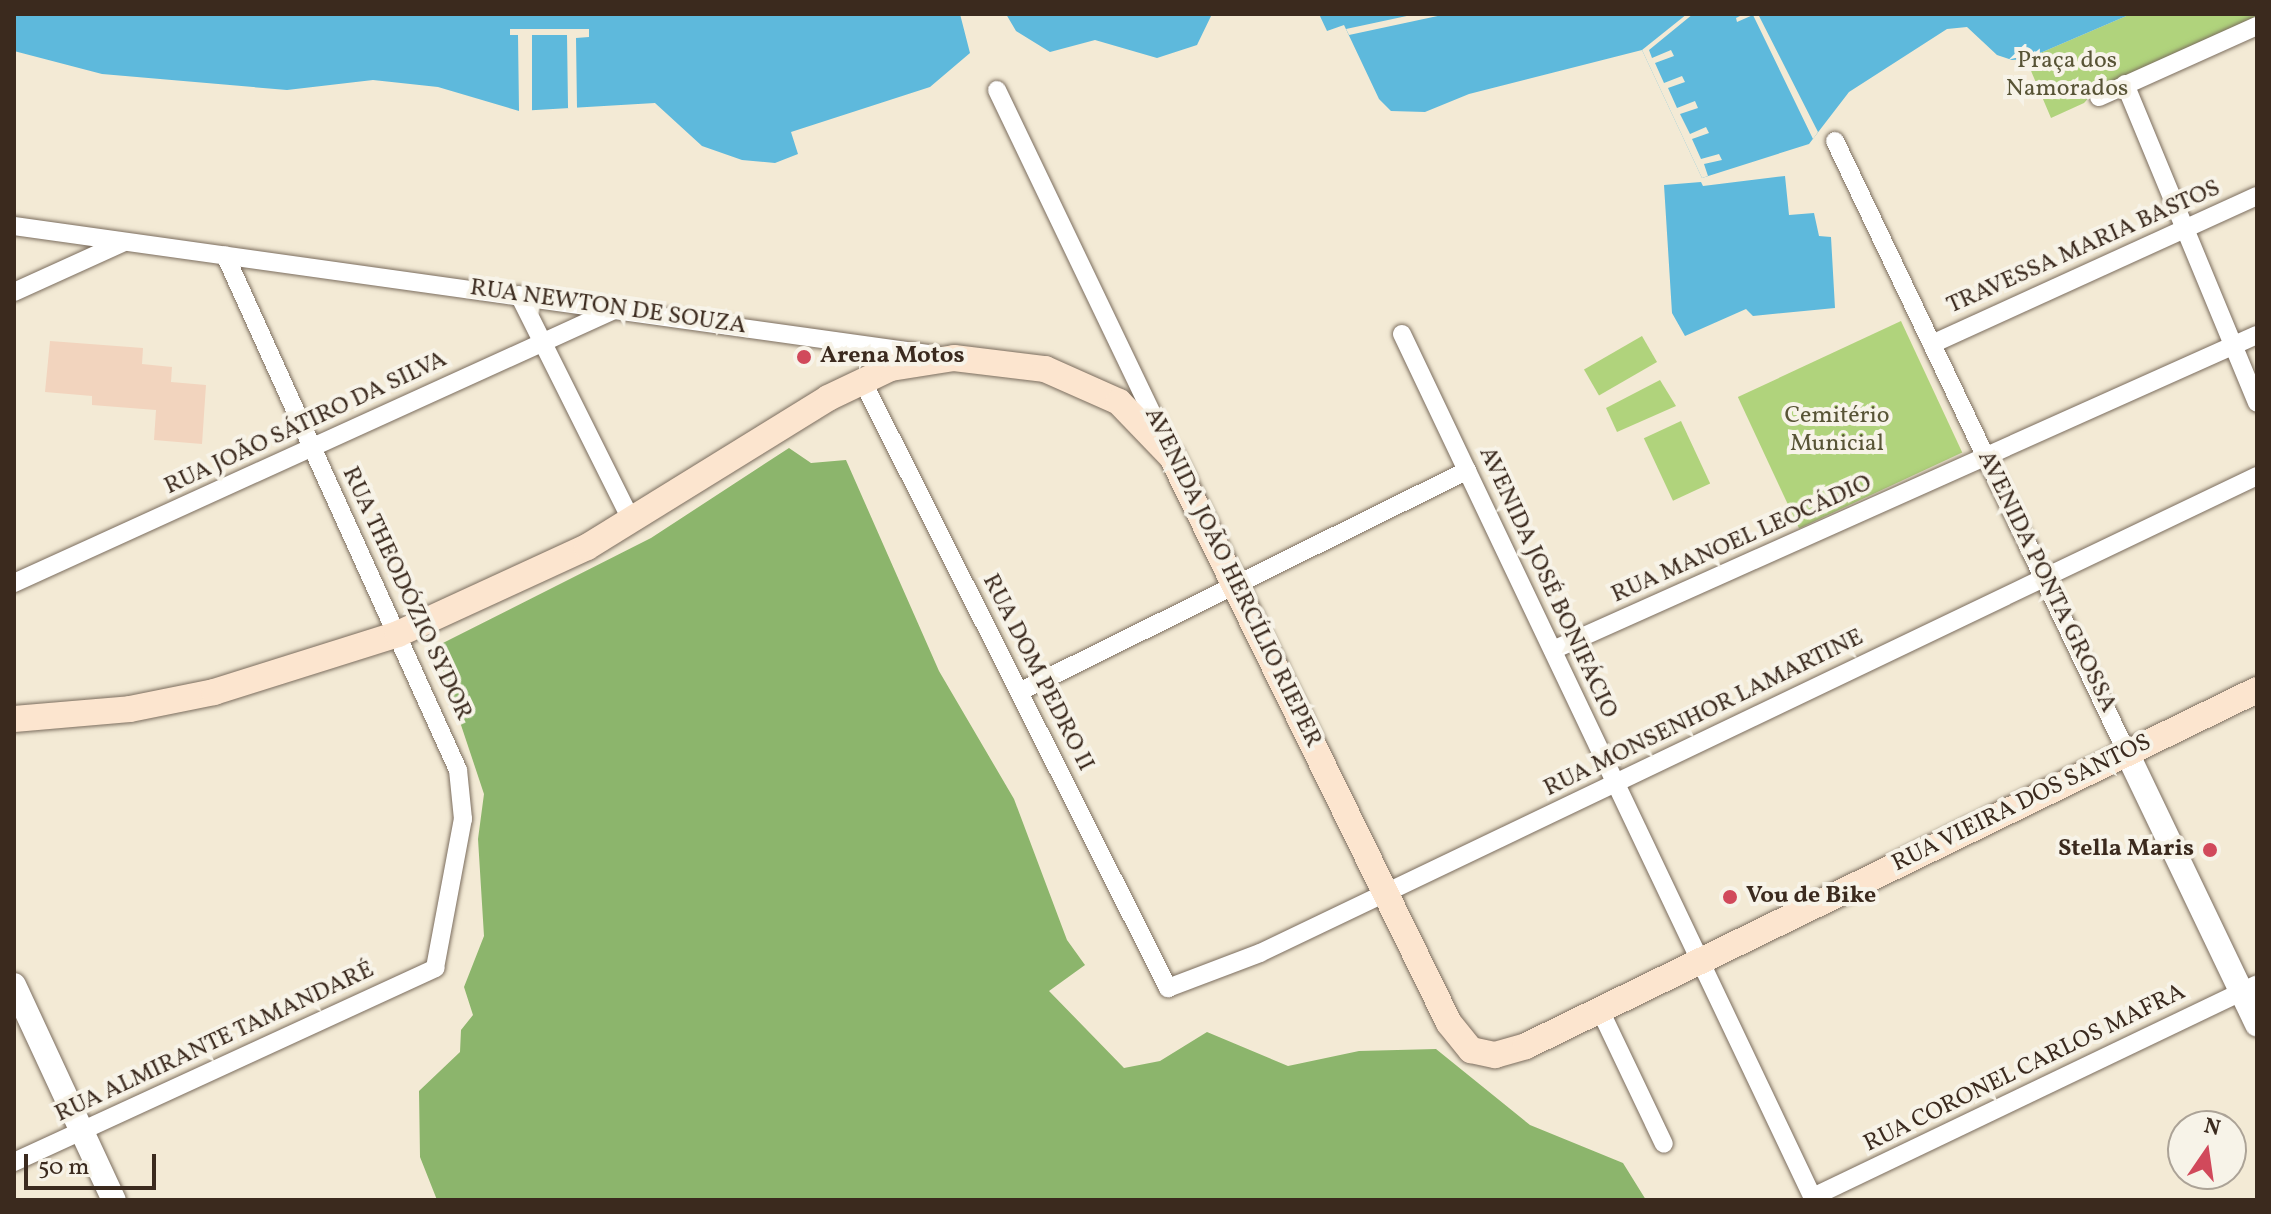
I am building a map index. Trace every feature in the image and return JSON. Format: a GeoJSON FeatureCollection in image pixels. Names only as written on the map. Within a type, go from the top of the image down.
{"type":"FeatureCollection","features":[{"type":"Feature","properties":{"kind":"main road","name":"RUA NEWTON DE SOUZA"},"geometry":{"type":"LineString","coordinates":[[954,358],[1018,364],[1090,385],[1135,413],[1172,457]]}},
{"type":"Feature","properties":{"kind":"main road"},"geometry":{"type":"LineString","coordinates":[[14,719],[130,709],[214,692],[398,634],[503,589],[632,522],[862,380],[891,368],[954,358]]}},
{"type":"Feature","properties":{"kind":"main road","name":"AVENIDA JOÃO HERCÍLIO RIEPER"},"geometry":{"type":"LineString","coordinates":[[1172,457],[1449,1023],[1459,1040],[1481,1054]]}},
{"type":"Feature","properties":{"kind":"main road","name":"RUA VIEIRA DOS SANTOS"},"geometry":{"type":"LineString","coordinates":[[1481,1054],[1507,1053],[1600,1010],[2257,690]]}},
{"type":"Feature","properties":{"kind":"street"},"geometry":{"type":"LineString","coordinates":[[2099,97],[2257,26]]}},
{"type":"Feature","properties":{"kind":"street"},"geometry":{"type":"LineString","coordinates":[[2125,84],[2226,321],[2230,347],[2257,403]]}},
{"type":"Feature","properties":{"kind":"street","name":"AVENIDA JOÃO HERCÍLIO RIEPER"},"geometry":{"type":"LineString","coordinates":[[997,90],[1172,457]]}},
{"type":"Feature","properties":{"kind":"street","name":"AVENIDA PONTA GROSSA"},"geometry":{"type":"LineString","coordinates":[[1835,141],[2127,753],[2249,988],[2257,1024]]}},
{"type":"Feature","properties":{"kind":"street","name":"TRAVESSA MARIA BASTOS"},"geometry":{"type":"LineString","coordinates":[[1932,344],[2257,196]]}},
{"type":"Feature","properties":{"kind":"street","name":"RUA NEWTON DE SOUZA"},"geometry":{"type":"LineString","coordinates":[[14,226],[617,308],[954,358]]}},
{"type":"Feature","properties":{"kind":"street"},"geometry":{"type":"LineString","coordinates":[[14,292],[125,242]]}},
{"type":"Feature","properties":{"kind":"street","name":"RUA THEODÓZIO SYDOR"},"geometry":{"type":"LineString","coordinates":[[225,255],[398,634],[462,787],[463,819],[435,968]]}},
{"type":"Feature","properties":{"kind":"street"},"geometry":{"type":"LineString","coordinates":[[519,295],[632,522]]}},
{"type":"Feature","properties":{"kind":"street","name":"RUA JOÃO SÁTIRO DA SILVA"},"geometry":{"type":"LineString","coordinates":[[14,583],[617,308]]}},
{"type":"Feature","properties":{"kind":"street","name":"AVENIDA JOSÉ BONIFÁCIO"},"geometry":{"type":"LineString","coordinates":[[1402,334],[1814,1199]]}},
{"type":"Feature","properties":{"kind":"street","name":"RUA MANOEL LEOCÁDIO"},"geometry":{"type":"LineString","coordinates":[[1553,650],[2257,335]]}},
{"type":"Feature","properties":{"kind":"street","name":"RUA DOM PEDRO II"},"geometry":{"type":"LineString","coordinates":[[862,380],[1168,988]]}},
{"type":"Feature","properties":{"kind":"street"},"geometry":{"type":"LineString","coordinates":[[1019,692],[1467,471]]}},
{"type":"Feature","properties":{"kind":"street","name":"RUA MONSENHOR LAMARTINE"},"geometry":{"type":"LineString","coordinates":[[1168,988],[1260,953],[2257,476]]}},
{"type":"Feature","properties":{"kind":"street","name":"RUA ALMIRANTE TAMANDARÉ"},"geometry":{"type":"LineString","coordinates":[[14,1162],[435,968]]}},
{"type":"Feature","properties":{"kind":"street"},"geometry":{"type":"LineString","coordinates":[[14,985],[114,1200]]}},
{"type":"Feature","properties":{"kind":"street","name":"RUA CORONEL CARLOS MAFRA"},"geometry":{"type":"LineString","coordinates":[[1814,1199],[2249,988]]}},
{"type":"Feature","properties":{"kind":"street"},"geometry":{"type":"LineString","coordinates":[[1600,1010],[1664,1144]]}},
{"type":"Feature","properties":{"kind":"shaded area"},"geometry":{"type":"Polygon","coordinates":[[[50,341],[143,348],[142,364],[172,367],[171,382],[206,385],[202,444],[154,440],[156,410],[92,405],[92,396],[45,392],[50,341]]]}},
{"type":"Feature","properties":{"kind":"green space","name":"Praça dos Namorados"},"geometry":{"type":"Polygon","coordinates":[[[2131,14],[2257,16],[2094,92],[2084,103],[2051,118],[2026,59],[2131,14]]]}},
{"type":"Feature","properties":{"kind":"green space","name":"Cemitério Municial"},"geometry":{"type":"Polygon","coordinates":[[[1901,321],[1962,452],[1799,528],[1738,397],[1901,321]]]}},
{"type":"Feature","properties":{"kind":"green space"},"geometry":{"type":"Polygon","coordinates":[[[1642,336],[1657,362],[1599,395],[1584,370],[1642,336]]]}},
{"type":"Feature","properties":{"kind":"green space"},"geometry":{"type":"Polygon","coordinates":[[[1660,380],[1676,406],[1617,432],[1606,408],[1660,380]]]}},
{"type":"Feature","properties":{"kind":"green space"},"geometry":{"type":"Polygon","coordinates":[[[1681,421],[1710,484],[1673,501],[1644,438],[1681,421]]]}},
{"type":"Feature","properties":{"kind":"green space"},"geometry":{"type":"Polygon","coordinates":[[[789,448],[811,463],[846,460],[939,671],[1014,799],[1067,940],[1085,965],[1049,991],[1124,1068],[1160,1061],[1207,1032],[1288,1066],[1359,1051],[1436,1049],[1530,1125],[1623,1163],[1646,1200],[437,1200],[420,1157],[419,1091],[460,1052],[461,1030],[473,1015],[464,987],[484,936],[478,839],[484,794],[435,647],[651,538],[789,448]]]}},
{"type":"Feature","properties":{"kind":"water"},"geometry":{"type":"Polygon","coordinates":[[[14,14],[960,14],[970,53],[930,87],[791,132],[798,154],[775,163],[742,160],[702,146],[655,103],[519,111],[438,87],[373,80],[287,90],[102,74],[14,51],[14,14]]]}},
{"type":"Feature","properties":{"kind":"water"},"geometry":{"type":"Polygon","coordinates":[[[1006,14],[1212,14],[1197,45],[1157,58],[1095,40],[1050,52],[1016,31],[1006,14]]]}},
{"type":"Feature","properties":{"kind":"water"},"geometry":{"type":"Polygon","coordinates":[[[1319,14],[2131,14],[2026,59],[2012,60],[1997,55],[1967,27],[1947,29],[1849,92],[1809,144],[1702,178],[1642,50],[1469,94],[1425,112],[1391,111],[1379,99],[1344,25],[1327,31],[1319,14]]]}},
{"type":"Feature","properties":{"kind":"water"},"geometry":{"type":"Polygon","coordinates":[[[1785,176],[1789,215],[1814,213],[1819,236],[1831,237],[1835,308],[1753,316],[1746,309],[1685,336],[1672,313],[1664,185],[1701,182],[1703,186],[1785,176]]]}},
{"type":"Feature","properties":{"kind":"pier"},"geometry":{"type":"Polygon","coordinates":[[[1416,14],[1447,14],[1349,35],[1346,29],[1416,14]]]}},
{"type":"Feature","properties":{"kind":"pier"},"geometry":{"type":"Polygon","coordinates":[[[1687,14],[1693,14],[1649,50],[1652,58],[1671,50],[1674,56],[1655,63],[1664,83],[1682,76],[1685,82],[1668,88],[1677,108],[1695,101],[1698,108],[1680,114],[1690,134],[1706,127],[1709,133],[1692,139],[1701,159],[1719,154],[1722,160],[1704,164],[1708,176],[1702,178],[1642,50],[1687,14]]]}},
{"type":"Feature","properties":{"kind":"pier"},"geometry":{"type":"Polygon","coordinates":[[[1744,14],[1758,14],[1818,132],[1813,139],[1753,15],[1737,22],[1736,18],[1744,14]]]}},
{"type":"Feature","properties":{"kind":"pier"},"geometry":{"type":"Polygon","coordinates":[[[510,29],[589,29],[589,37],[576,38],[577,108],[568,108],[567,35],[532,35],[532,111],[519,111],[518,35],[510,35],[510,29]]]}},
{"type":"Feature","properties":{"kind":"place","name":"Arena Motos"},"geometry":{"type":"Point","coordinates":[804,357]}},
{"type":"Feature","properties":{"kind":"place","name":"Stella Maris"},"geometry":{"type":"Point","coordinates":[2210,850]}},
{"type":"Feature","properties":{"kind":"place","name":"Vou de Bike"},"geometry":{"type":"Point","coordinates":[1730,897]}}]}
